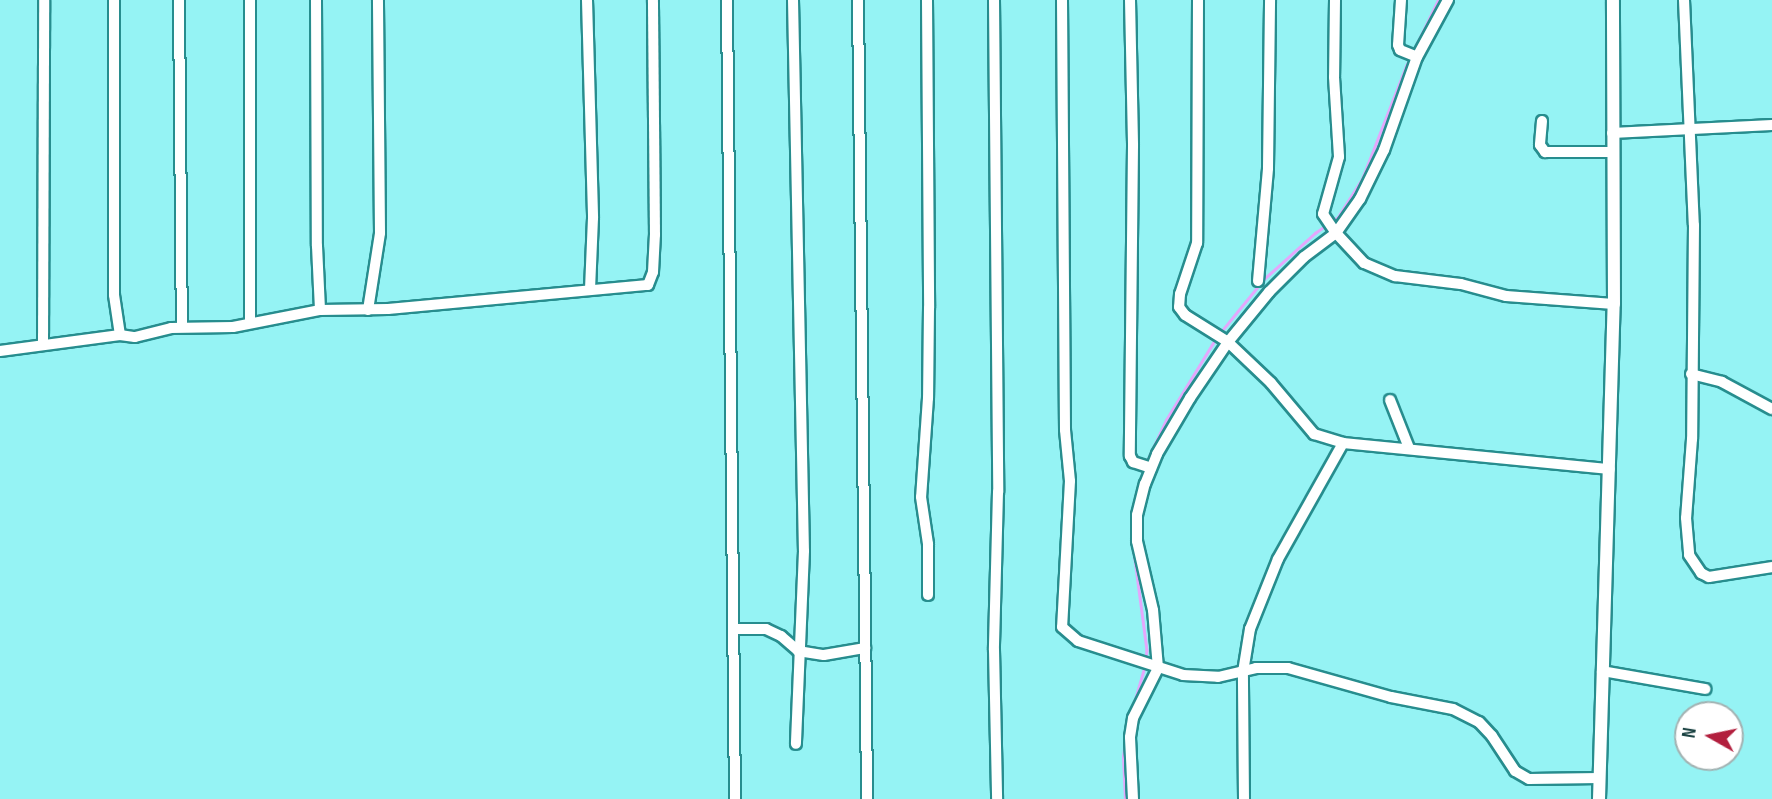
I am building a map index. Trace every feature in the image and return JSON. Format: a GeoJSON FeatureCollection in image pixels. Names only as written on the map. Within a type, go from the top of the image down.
{"type":"FeatureCollection","features":[{"type":"Feature","properties":{"kind":"main road"},"geometry":{"type":"LineString","coordinates":[[1599,799],[1614,304],[1613,0]]}},
{"type":"Feature","properties":{"kind":"street"},"geometry":{"type":"LineString","coordinates":[[43,344],[44,0]]}},
{"type":"Feature","properties":{"kind":"street"},"geometry":{"type":"LineString","coordinates":[[114,0],[114,295],[120,335]]}},
{"type":"Feature","properties":{"kind":"street"},"geometry":{"type":"LineString","coordinates":[[179,0],[181,327]]}},
{"type":"Feature","properties":{"kind":"street"},"geometry":{"type":"LineString","coordinates":[[250,0],[250,322]]}},
{"type":"Feature","properties":{"kind":"street"},"geometry":{"type":"LineString","coordinates":[[316,0],[317,246],[320,310]]}},
{"type":"Feature","properties":{"kind":"street"},"geometry":{"type":"LineString","coordinates":[[368,310],[380,233],[378,0]]}},
{"type":"Feature","properties":{"kind":"street"},"geometry":{"type":"LineString","coordinates":[[587,0],[593,218],[590,289]]}},
{"type":"Feature","properties":{"kind":"street"},"geometry":{"type":"LineString","coordinates":[[0,351],[120,335],[135,337],[181,327],[233,327],[320,310],[368,310],[648,285],[652,282],[655,235],[653,0]]}},
{"type":"Feature","properties":{"kind":"street"},"geometry":{"type":"LineString","coordinates":[[727,0],[735,799]]}},
{"type":"Feature","properties":{"kind":"street"},"geometry":{"type":"LineString","coordinates":[[793,0],[804,551],[796,744]]}},
{"type":"Feature","properties":{"kind":"street"},"geometry":{"type":"LineString","coordinates":[[858,0],[867,799]]}},
{"type":"Feature","properties":{"kind":"street"},"geometry":{"type":"LineString","coordinates":[[927,0],[928,398],[921,497],[928,544],[928,595]]}},
{"type":"Feature","properties":{"kind":"street"},"geometry":{"type":"LineString","coordinates":[[994,0],[998,478],[994,677],[997,799]]}},
{"type":"Feature","properties":{"kind":"street"},"geometry":{"type":"LineString","coordinates":[[1062,0],[1065,430],[1070,492],[1062,627],[1078,641],[1198,678],[1288,667],[1391,697],[1453,709],[1479,722],[1492,736],[1515,771],[1529,779],[1600,778]]}},
{"type":"Feature","properties":{"kind":"street"},"geometry":{"type":"LineString","coordinates":[[1130,0],[1133,146],[1130,456],[1133,462],[1146,466]]}},
{"type":"Feature","properties":{"kind":"street"},"geometry":{"type":"LineString","coordinates":[[1198,0],[1196,243],[1180,294],[1179,307],[1185,315],[1228,342],[1271,383],[1314,434],[1343,443],[1609,469]]}},
{"type":"Feature","properties":{"kind":"street"},"geometry":{"type":"LineString","coordinates":[[1258,281],[1268,169],[1269,0]]}},
{"type":"Feature","properties":{"kind":"street"},"geometry":{"type":"LineString","coordinates":[[1335,0],[1334,77],[1339,157],[1338,169],[1324,206],[1331,228],[1364,263],[1395,276],[1461,284],[1506,296],[1614,304]]}},
{"type":"Feature","properties":{"kind":"street"},"geometry":{"type":"LineString","coordinates":[[1401,0],[1398,45],[1412,56]]}},
{"type":"Feature","properties":{"kind":"street"},"geometry":{"type":"LineString","coordinates":[[1133,799],[1130,737],[1133,718],[1150,665],[1153,610],[1137,541],[1137,515],[1146,466],[1228,342],[1269,292],[1331,228],[1372,179],[1412,56],[1448,0]]}},
{"type":"Feature","properties":{"kind":"street"},"geometry":{"type":"LineString","coordinates":[[1684,0],[1695,225],[1692,439],[1686,518],[1689,555],[1702,573],[1709,577],[1772,566]]}},
{"type":"Feature","properties":{"kind":"street"},"geometry":{"type":"LineString","coordinates":[[1542,121],[1540,145],[1545,152],[1612,152]]}},
{"type":"Feature","properties":{"kind":"street"},"geometry":{"type":"LineString","coordinates":[[1612,134],[1772,125]]}},
{"type":"Feature","properties":{"kind":"street"},"geometry":{"type":"LineString","coordinates":[[1691,374],[1723,382],[1772,409]]}},
{"type":"Feature","properties":{"kind":"street"},"geometry":{"type":"LineString","coordinates":[[1390,400],[1409,448]]}},
{"type":"Feature","properties":{"kind":"street"},"geometry":{"type":"LineString","coordinates":[[1244,799],[1243,672],[1250,629],[1265,586],[1343,443]]}},
{"type":"Feature","properties":{"kind":"street"},"geometry":{"type":"LineString","coordinates":[[734,629],[766,629],[781,636],[798,651],[824,655],[866,648]]}},
{"type":"Feature","properties":{"kind":"street"},"geometry":{"type":"LineString","coordinates":[[1602,671],[1705,689]]}},
{"type":"Feature","properties":{"kind":"waterway"},"geometry":{"type":"LineString","coordinates":[[1220,333],[1264,279],[1315,233],[1338,217],[1362,179],[1406,66],[1438,0]]}},
{"type":"Feature","properties":{"kind":"waterway"},"geometry":{"type":"LineString","coordinates":[[1146,463],[1166,420],[1216,338]]}},
{"type":"Feature","properties":{"kind":"waterway"},"geometry":{"type":"LineString","coordinates":[[1132,538],[1131,520],[1144,469]]}},
{"type":"Feature","properties":{"kind":"waterway"},"geometry":{"type":"LineString","coordinates":[[1133,544],[1146,659]]}},
{"type":"Feature","properties":{"kind":"waterway"},"geometry":{"type":"LineString","coordinates":[[1131,713],[1145,665]]}},
{"type":"Feature","properties":{"kind":"waterway"},"geometry":{"type":"LineString","coordinates":[[1125,799],[1123,757],[1128,719]]}}]}
